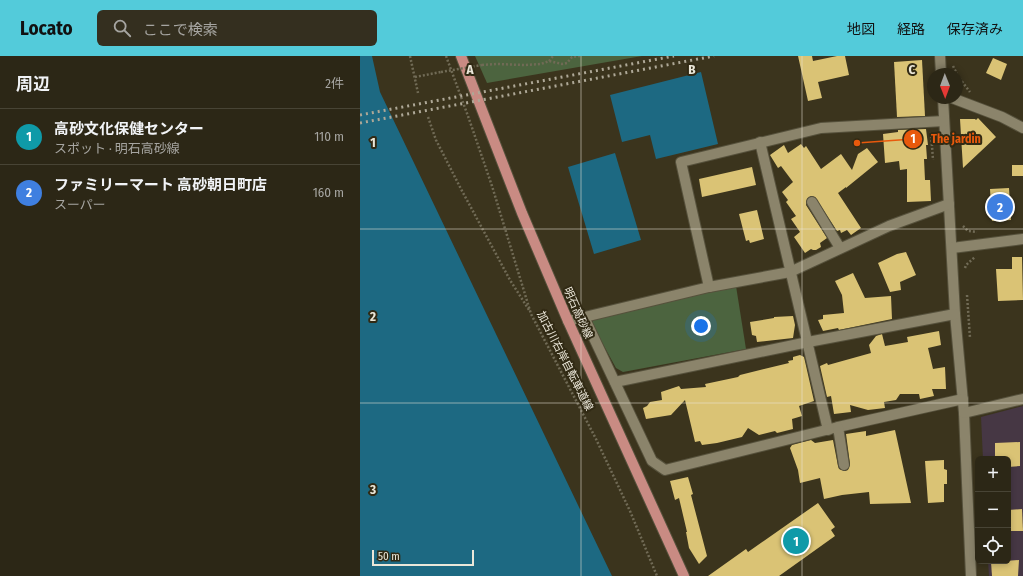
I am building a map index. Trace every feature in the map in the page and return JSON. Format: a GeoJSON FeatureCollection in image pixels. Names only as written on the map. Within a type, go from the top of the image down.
{"type":"FeatureCollection","features":[{"type":"Feature","properties":{"kind":"main road","name":"明石高砂線"},"geometry":{"type":"LineString","coordinates":[[461,56],[522,213],[568,321],[684,576]]}},
{"type":"Feature","properties":{"kind":"street"},"geometry":{"type":"LineString","coordinates":[[940,56],[941,68]]}},
{"type":"Feature","properties":{"kind":"street"},"geometry":{"type":"LineString","coordinates":[[963,102],[1023,128]]}},
{"type":"Feature","properties":{"kind":"street"},"geometry":{"type":"LineString","coordinates":[[943,104],[955,314],[964,413],[971,576]]}},
{"type":"Feature","properties":{"kind":"street"},"geometry":{"type":"LineString","coordinates":[[710,286],[681,162],[821,128],[944,121]]}},
{"type":"Feature","properties":{"kind":"street"},"geometry":{"type":"LineString","coordinates":[[760,142],[808,342],[844,465]]}},
{"type":"Feature","properties":{"kind":"street"},"geometry":{"type":"LineString","coordinates":[[812,202],[840,248]]}},
{"type":"Feature","properties":{"kind":"street"},"geometry":{"type":"LineString","coordinates":[[568,321],[710,286],[790,272],[889,226],[949,204]]}},
{"type":"Feature","properties":{"kind":"street"},"geometry":{"type":"LineString","coordinates":[[952,248],[1023,239]]}},
{"type":"Feature","properties":{"kind":"street"},"geometry":{"type":"LineString","coordinates":[[615,382],[808,342],[955,314]]}},
{"type":"Feature","properties":{"kind":"street"},"geometry":{"type":"LineString","coordinates":[[584,317],[652,461],[665,470],[962,399]]}},
{"type":"Feature","properties":{"kind":"street"},"geometry":{"type":"LineString","coordinates":[[964,413],[1023,399]]}},
{"type":"Feature","properties":{"kind":"path"},"geometry":{"type":"LineString","coordinates":[[410,56],[418,93]]}},
{"type":"Feature","properties":{"kind":"path","name":"加古川右岸自転車道線"},"geometry":{"type":"LineString","coordinates":[[446,56],[492,186],[531,314],[596,439],[630,511],[657,576]]}},
{"type":"Feature","properties":{"kind":"path"},"geometry":{"type":"LineString","coordinates":[[549,62],[553,56]]}},
{"type":"Feature","properties":{"kind":"path"},"geometry":{"type":"LineString","coordinates":[[415,76],[482,65],[524,65],[549,62],[562,64],[567,62],[571,57],[581,56]]}},
{"type":"Feature","properties":{"kind":"path"},"geometry":{"type":"LineString","coordinates":[[428,118],[436,140],[461,189],[510,280],[531,314]]}},
{"type":"Feature","properties":{"kind":"path"},"geometry":{"type":"LineString","coordinates":[[961,222],[963,227],[968,231],[984,231]]}},
{"type":"Feature","properties":{"kind":"path"},"geometry":{"type":"LineString","coordinates":[[965,269],[966,265],[974,257],[981,257]]}},
{"type":"Feature","properties":{"kind":"path"},"geometry":{"type":"LineString","coordinates":[[967,292],[970,340]]}},
{"type":"Feature","properties":{"kind":"shaded area"},"geometry":{"type":"Polygon","coordinates":[[[1023,406],[1023,576],[989,576],[988,564],[1011,564],[1011,456],[983,456],[981,417],[1023,406]]]}},
{"type":"Feature","properties":{"kind":"green space"},"geometry":{"type":"Polygon","coordinates":[[[475,56],[642,56],[487,83],[475,56]]]}},
{"type":"Feature","properties":{"kind":"green space"},"geometry":{"type":"Polygon","coordinates":[[[736,286],[746,349],[623,372],[616,368],[592,324],[594,318],[736,286]]]}},
{"type":"Feature","properties":{"kind":"water"},"geometry":{"type":"Polygon","coordinates":[[[360,56],[372,56],[380,92],[612,576],[360,576],[360,56]]]}},
{"type":"Feature","properties":{"kind":"water"},"geometry":{"type":"Polygon","coordinates":[[[701,72],[718,144],[656,159],[650,135],[622,142],[610,95],[701,72]]]}},
{"type":"Feature","properties":{"kind":"water"},"geometry":{"type":"Polygon","coordinates":[[[615,153],[641,240],[594,254],[568,167],[615,153]]]}},
{"type":"Feature","properties":{"kind":"building"},"geometry":{"type":"Polygon","coordinates":[[[798,56],[812,56],[813,61],[837,56],[845,56],[849,75],[818,82],[822,98],[808,101],[798,56]]]}},
{"type":"Feature","properties":{"kind":"building"},"geometry":{"type":"Polygon","coordinates":[[[993,58],[1007,64],[1001,80],[986,73],[993,58]]]}},
{"type":"Feature","properties":{"kind":"building"},"geometry":{"type":"Polygon","coordinates":[[[922,60],[925,116],[897,117],[894,62],[922,60]]]}},
{"type":"Feature","properties":{"kind":"building"},"geometry":{"type":"Polygon","coordinates":[[[978,118],[996,137],[963,168],[960,119],[976,120],[978,118]]]}},
{"type":"Feature","properties":{"kind":"building"},"geometry":{"type":"Polygon","coordinates":[[[926,129],[928,145],[926,145],[927,159],[924,159],[925,180],[930,180],[931,201],[907,202],[907,169],[900,170],[899,161],[885,163],[883,134],[898,132],[898,130],[926,129]]]}},
{"type":"Feature","properties":{"kind":"building"},"geometry":{"type":"Polygon","coordinates":[[[801,144],[804,148],[806,146],[821,169],[841,154],[852,170],[858,154],[867,148],[878,162],[838,193],[861,228],[851,235],[847,230],[841,233],[840,230],[837,231],[815,197],[811,196],[807,199],[806,205],[827,238],[820,243],[821,247],[816,250],[811,249],[805,253],[794,237],[800,232],[791,219],[796,216],[786,202],[788,200],[782,192],[793,182],[781,166],[778,168],[770,155],[784,145],[788,153],[801,144]]]}},
{"type":"Feature","properties":{"kind":"building"},"geometry":{"type":"Polygon","coordinates":[[[1012,165],[1023,165],[1023,176],[1012,176],[1012,165]]]}},
{"type":"Feature","properties":{"kind":"building"},"geometry":{"type":"Polygon","coordinates":[[[752,167],[756,185],[702,197],[699,179],[752,167]]]}},
{"type":"Feature","properties":{"kind":"building"},"geometry":{"type":"Polygon","coordinates":[[[1009,188],[1011,220],[992,221],[990,189],[1009,188]]]}},
{"type":"Feature","properties":{"kind":"building"},"geometry":{"type":"Polygon","coordinates":[[[757,210],[764,239],[750,243],[749,240],[746,241],[739,214],[757,210]]]}},
{"type":"Feature","properties":{"kind":"building"},"geometry":{"type":"Polygon","coordinates":[[[906,252],[916,275],[900,282],[901,290],[890,292],[878,263],[897,254],[906,252]]]}},
{"type":"Feature","properties":{"kind":"building"},"geometry":{"type":"Polygon","coordinates":[[[1012,257],[1022,257],[1023,300],[998,301],[996,269],[1012,269],[1012,257]]]}},
{"type":"Feature","properties":{"kind":"building"},"geometry":{"type":"Polygon","coordinates":[[[853,273],[865,298],[891,296],[892,319],[839,330],[838,328],[823,331],[818,320],[823,319],[823,315],[844,313],[842,295],[835,281],[853,273]]]}},
{"type":"Feature","properties":{"kind":"building"},"geometry":{"type":"Polygon","coordinates":[[[793,316],[795,325],[793,338],[757,342],[756,336],[752,335],[750,322],[774,317],[793,316]]]}},
{"type":"Feature","properties":{"kind":"building"},"geometry":{"type":"Polygon","coordinates":[[[939,331],[941,345],[928,348],[933,369],[945,367],[946,389],[932,389],[934,396],[920,399],[919,394],[900,394],[896,400],[884,402],[885,408],[868,410],[850,405],[851,412],[834,414],[831,396],[827,397],[820,366],[871,353],[869,345],[876,336],[882,334],[885,346],[908,342],[907,337],[939,331]]]}},
{"type":"Feature","properties":{"kind":"building"},"geometry":{"type":"Polygon","coordinates":[[[800,355],[804,357],[814,401],[799,406],[802,416],[792,419],[793,429],[759,435],[748,428],[742,437],[702,445],[700,441],[695,442],[685,400],[671,415],[646,419],[643,408],[650,402],[662,400],[661,392],[679,386],[681,389],[706,387],[705,384],[738,377],[740,375],[789,363],[788,361],[793,360],[793,357],[800,355]]]}},
{"type":"Feature","properties":{"kind":"building"},"geometry":{"type":"Polygon","coordinates":[[[895,430],[911,503],[870,504],[869,492],[824,499],[820,478],[800,483],[798,470],[790,448],[792,445],[811,440],[815,443],[833,440],[839,469],[845,471],[848,470],[850,464],[846,434],[866,431],[866,436],[895,430]]]}},
{"type":"Feature","properties":{"kind":"building"},"geometry":{"type":"Polygon","coordinates":[[[1020,442],[1020,466],[1011,467],[1011,456],[995,456],[995,443],[1020,442]]]}},
{"type":"Feature","properties":{"kind":"building"},"geometry":{"type":"Polygon","coordinates":[[[944,460],[944,469],[947,470],[947,484],[944,484],[944,502],[928,503],[925,461],[944,460]]]}},
{"type":"Feature","properties":{"kind":"building"},"geometry":{"type":"Polygon","coordinates":[[[688,477],[693,494],[691,495],[707,556],[699,564],[689,548],[679,498],[675,500],[670,481],[688,477]]]}},
{"type":"Feature","properties":{"kind":"building"},"geometry":{"type":"Polygon","coordinates":[[[818,503],[835,527],[831,530],[835,536],[779,576],[708,576],[746,549],[748,552],[818,503]]]}},
{"type":"Feature","properties":{"kind":"building"},"geometry":{"type":"Polygon","coordinates":[[[1022,509],[1023,531],[1011,531],[1011,510],[1022,509]]]}},
{"type":"Feature","properties":{"kind":"building"},"geometry":{"type":"Polygon","coordinates":[[[1019,560],[1018,576],[992,576],[991,564],[1011,564],[1011,561],[1019,560]]]}},
{"type":"Feature","properties":{"kind":"railway"},"geometry":{"type":"LineString","coordinates":[[360,115],[674,56]]}},
{"type":"Feature","properties":{"kind":"railway"},"geometry":{"type":"LineString","coordinates":[[360,123],[714,56]]}},
{"type":"Feature","properties":{"kind":"place","name":"The jardin"},"geometry":{"type":"Point","coordinates":[857,143]}},
{"type":"Feature","properties":{"kind":"place","name":"ファミリーマート 高砂朝日町店"},"geometry":{"type":"Point","coordinates":[1000,207]}},
{"type":"Feature","properties":{"kind":"place","name":"高砂文化保健センター"},"geometry":{"type":"Point","coordinates":[796,541]}}]}
